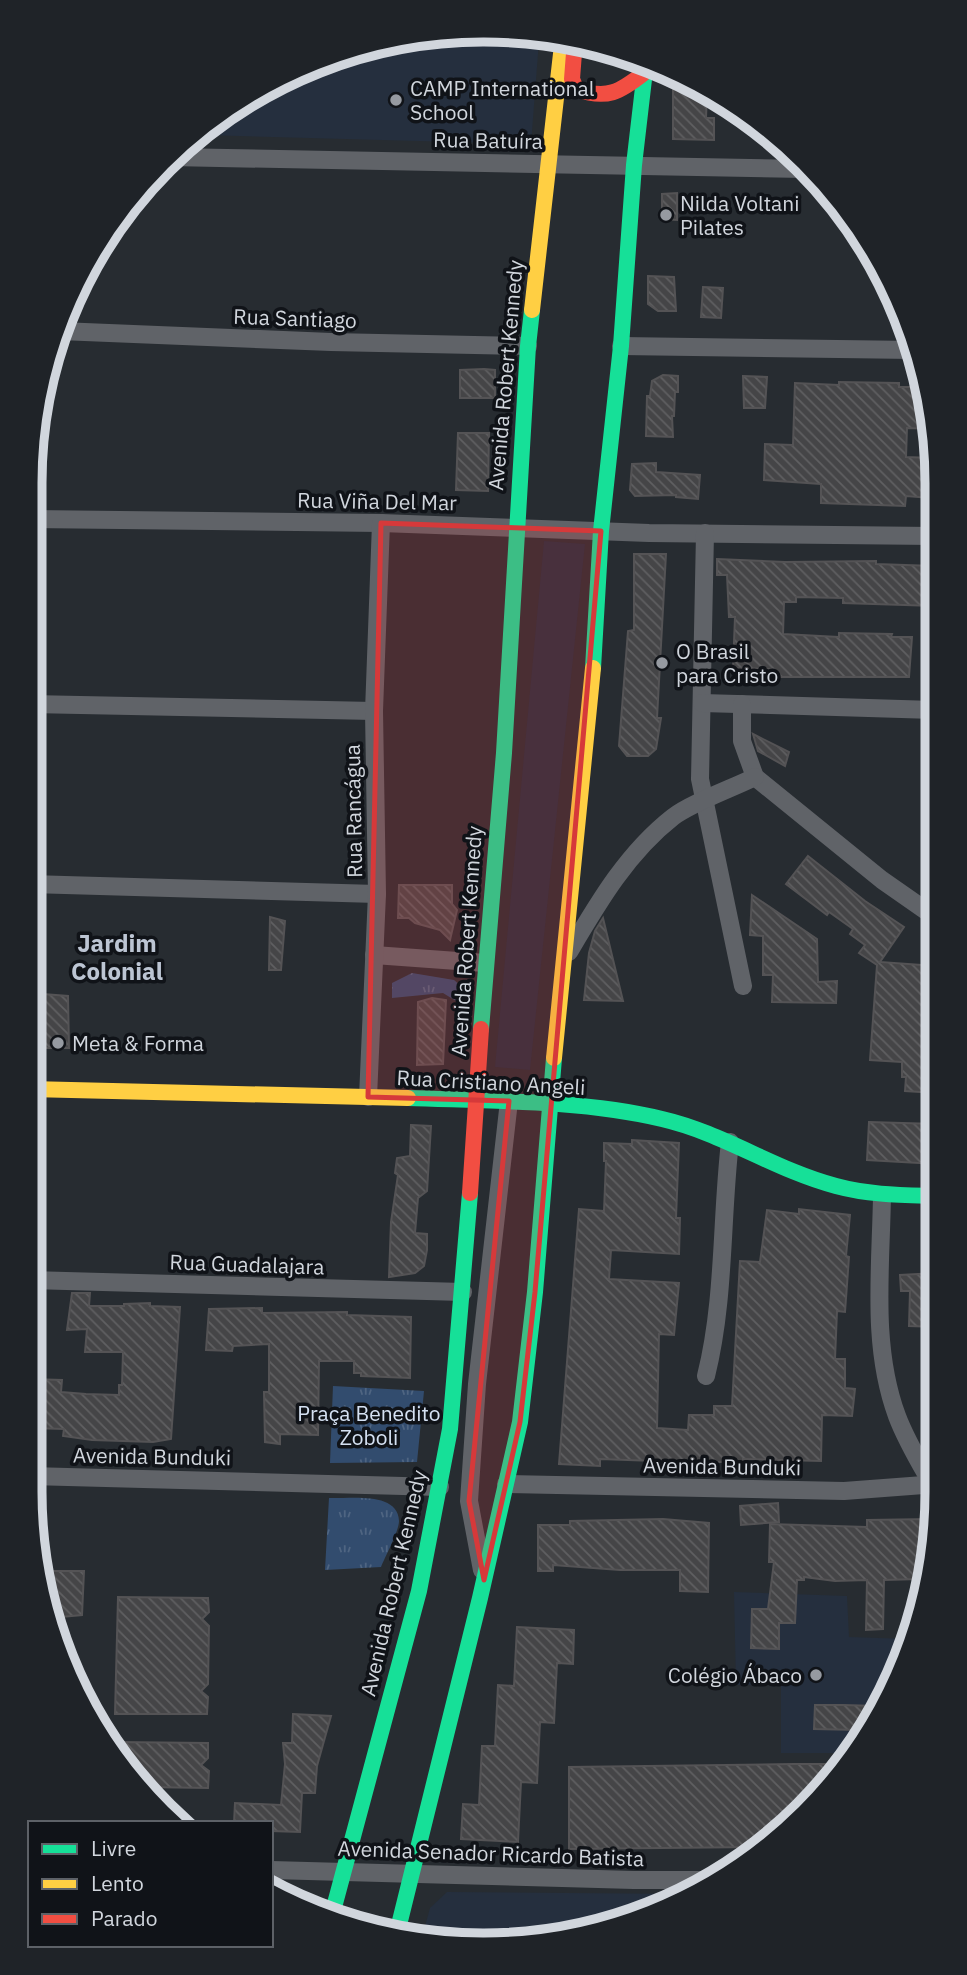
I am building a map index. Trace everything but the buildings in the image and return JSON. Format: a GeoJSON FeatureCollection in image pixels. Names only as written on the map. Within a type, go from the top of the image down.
{"type":"FeatureCollection","features":[{"type":"Feature","properties":{"kind":"main road","name":"Avenida Robert Kennedy"},"geometry":{"type":"LineString","coordinates":[[334,1907],[419,1591],[450,1429],[463,1292],[485,963],[504,753],[515,527],[528,346],[562,49]]}},
{"type":"Feature","properties":{"kind":"main road"},"geometry":{"type":"LineString","coordinates":[[575,51],[572,79],[576,89],[589,94],[600,97],[611,95],[622,90],[641,72]]}},
{"type":"Feature","properties":{"kind":"main road"},"geometry":{"type":"LineString","coordinates":[[399,1925],[414,1874],[520,1422],[535,1292],[562,962],[575,862],[592,678],[601,531],[621,346],[634,165],[644,73]]}},
{"type":"Feature","properties":{"kind":"main road","name":"Rua Cristiano Angeli"},"geometry":{"type":"LineString","coordinates":[[42,1089],[509,1101],[616,1111],[703,1130],[777,1165],[835,1186],[882,1195],[925,1196]]}},
{"type":"Feature","properties":{"kind":"street","name":"Rua Batuíra"},"geometry":{"type":"LineString","coordinates":[[185,158],[793,169]]}},
{"type":"Feature","properties":{"kind":"street","name":"Rua Santiago"},"geometry":{"type":"LineString","coordinates":[[69,331],[331,342],[528,346]]}},
{"type":"Feature","properties":{"kind":"street"},"geometry":{"type":"LineString","coordinates":[[621,346],[904,350]]}},
{"type":"Feature","properties":{"kind":"street","name":"Rua Viña Del Mar"},"geometry":{"type":"LineString","coordinates":[[42,519],[381,523],[601,531],[925,536]]}},
{"type":"Feature","properties":{"kind":"street","name":"Rua Rancágua"},"geometry":{"type":"LineString","coordinates":[[368,1097],[377,894],[374,710],[381,523]]}},
{"type":"Feature","properties":{"kind":"street"},"geometry":{"type":"LineString","coordinates":[[705,533],[700,779],[743,986]]}},
{"type":"Feature","properties":{"kind":"street"},"geometry":{"type":"LineString","coordinates":[[702,703],[925,710]]}},
{"type":"Feature","properties":{"kind":"street"},"geometry":{"type":"LineString","coordinates":[[42,704],[374,710]]}},
{"type":"Feature","properties":{"kind":"street"},"geometry":{"type":"LineString","coordinates":[[742,704],[742,741],[755,777],[881,880],[925,910]]}},
{"type":"Feature","properties":{"kind":"street"},"geometry":{"type":"LineString","coordinates":[[562,962],[605,891],[643,845],[675,816],[755,777]]}},
{"type":"Feature","properties":{"kind":"street"},"geometry":{"type":"LineString","coordinates":[[42,884],[377,894]]}},
{"type":"Feature","properties":{"kind":"street"},"geometry":{"type":"LineString","coordinates":[[374,955],[485,963]]}},
{"type":"Feature","properties":{"kind":"street"},"geometry":{"type":"LineString","coordinates":[[484,1580],[469,1501],[477,1384],[509,1101]]}},
{"type":"Feature","properties":{"kind":"street"},"geometry":{"type":"LineString","coordinates":[[706,1376],[718,1310],[724,1192],[730,1142]]}},
{"type":"Feature","properties":{"kind":"street"},"geometry":{"type":"LineString","coordinates":[[882,1195],[882,1352],[897,1416],[925,1469]]}},
{"type":"Feature","properties":{"kind":"street","name":"Rua Guadalajara"},"geometry":{"type":"LineString","coordinates":[[42,1280],[463,1292]]}},
{"type":"Feature","properties":{"kind":"street","name":"Avenida Bunduki"},"geometry":{"type":"LineString","coordinates":[[42,1476],[440,1487]]}},
{"type":"Feature","properties":{"kind":"street","name":"Avenida Bunduki"},"geometry":{"type":"LineString","coordinates":[[506,1484],[831,1491],[925,1487]]}},
{"type":"Feature","properties":{"kind":"street","name":"Avenida Senador Ricardo Batista"},"geometry":{"type":"LineString","coordinates":[[273,1870],[693,1880]]}},
{"type":"Feature","properties":{"kind":"highlighted area"},"geometry":{"type":"Polygon","coordinates":[[[381,523],[601,531],[535,1292],[520,1422],[484,1580],[469,1501],[509,1101],[368,1097],[381,523]]]}},
{"type":"Feature","properties":{"kind":"shaded area","name":"CAMP International School"},"geometry":{"type":"Polygon","coordinates":[[[484,42],[539,46],[531,144],[212,135],[263,101],[342,65],[397,50],[484,42]]]}},
{"type":"Feature","properties":{"kind":"shaded area"},"geometry":{"type":"Polygon","coordinates":[[[544,541],[585,544],[530,1070],[495,1067],[544,541]]]}},
{"type":"Feature","properties":{"kind":"shaded area","name":"Colégio Ábaco"},"geometry":{"type":"Polygon","coordinates":[[[734,1592],[847,1596],[849,1637],[900,1639],[866,1712],[839,1753],[781,1753],[781,1685],[736,1685],[734,1592]]]}},
{"type":"Feature","properties":{"kind":"shaded area"},"geometry":{"type":"Polygon","coordinates":[[[447,1892],[664,1894],[598,1918],[570,1925],[512,1932],[455,1932],[424,1929],[430,1908],[447,1892]]]}},
{"type":"Feature","properties":{"kind":"green space"},"geometry":{"type":"Polygon","coordinates":[[[412,973],[454,980],[466,990],[470,1008],[457,1010],[456,1001],[443,993],[392,998],[392,983],[412,973]]]}},
{"type":"Feature","properties":{"kind":"green space","name":"Praça Benedito Zoboli"},"geometry":{"type":"Polygon","coordinates":[[[333,1386],[424,1391],[417,1462],[330,1463],[333,1386]]]}},
{"type":"Feature","properties":{"kind":"green space"},"geometry":{"type":"Polygon","coordinates":[[[329,1498],[372,1499],[391,1505],[397,1511],[398,1525],[381,1567],[325,1570],[329,1498]]]}},
{"type":"Feature","properties":{"kind":"traffic: fast"},"geometry":{"type":"LineString","coordinates":[[593,668],[601,531],[621,346],[634,165],[645,73]]}},
{"type":"Feature","properties":{"kind":"traffic: fast"},"geometry":{"type":"LineString","coordinates":[[481,1029],[504,753],[532,310]]}},
{"type":"Feature","properties":{"kind":"traffic: fast"},"geometry":{"type":"LineString","coordinates":[[399,1925],[480,1598],[520,1422],[535,1292],[554,1058]]}},
{"type":"Feature","properties":{"kind":"traffic: fast"},"geometry":{"type":"LineString","coordinates":[[408,1098],[536,1102],[632,1113],[684,1125],[792,1171],[836,1186],[873,1193],[925,1196]]}},
{"type":"Feature","properties":{"kind":"traffic: fast"},"geometry":{"type":"LineString","coordinates":[[334,1907],[419,1591],[450,1429],[470,1193]]}},
{"type":"Feature","properties":{"kind":"traffic: slow"},"geometry":{"type":"LineString","coordinates":[[532,310],[562,49]]}},
{"type":"Feature","properties":{"kind":"traffic: slow"},"geometry":{"type":"LineString","coordinates":[[554,1058],[593,668]]}},
{"type":"Feature","properties":{"kind":"traffic: slow"},"geometry":{"type":"LineString","coordinates":[[42,1089],[408,1098]]}},
{"type":"Feature","properties":{"kind":"traffic: jam"},"geometry":{"type":"LineString","coordinates":[[574,53],[572,79],[576,89],[605,94],[628,85],[644,73]]}},
{"type":"Feature","properties":{"kind":"traffic: jam"},"geometry":{"type":"LineString","coordinates":[[470,1193],[481,1029]]}},
{"type":"Feature","properties":{"kind":"place","name":"CAMP International School"},"geometry":{"type":"Point","coordinates":[396,100]}},
{"type":"Feature","properties":{"kind":"place","name":"Nilda Voltani Pilates"},"geometry":{"type":"Point","coordinates":[666,215]}},
{"type":"Feature","properties":{"kind":"place","name":"O Brasil para Cristo"},"geometry":{"type":"Point","coordinates":[662,663]}},
{"type":"Feature","properties":{"kind":"place","name":"Meta & Forma"},"geometry":{"type":"Point","coordinates":[58,1043]}},
{"type":"Feature","properties":{"kind":"place","name":"Colégio Ábaco"},"geometry":{"type":"Point","coordinates":[816,1675]}},
{"type":"Feature","properties":{"kind":"district","name":"Jardim Colonial"},"geometry":{"type":"Point","coordinates":[117,957]}}]}
